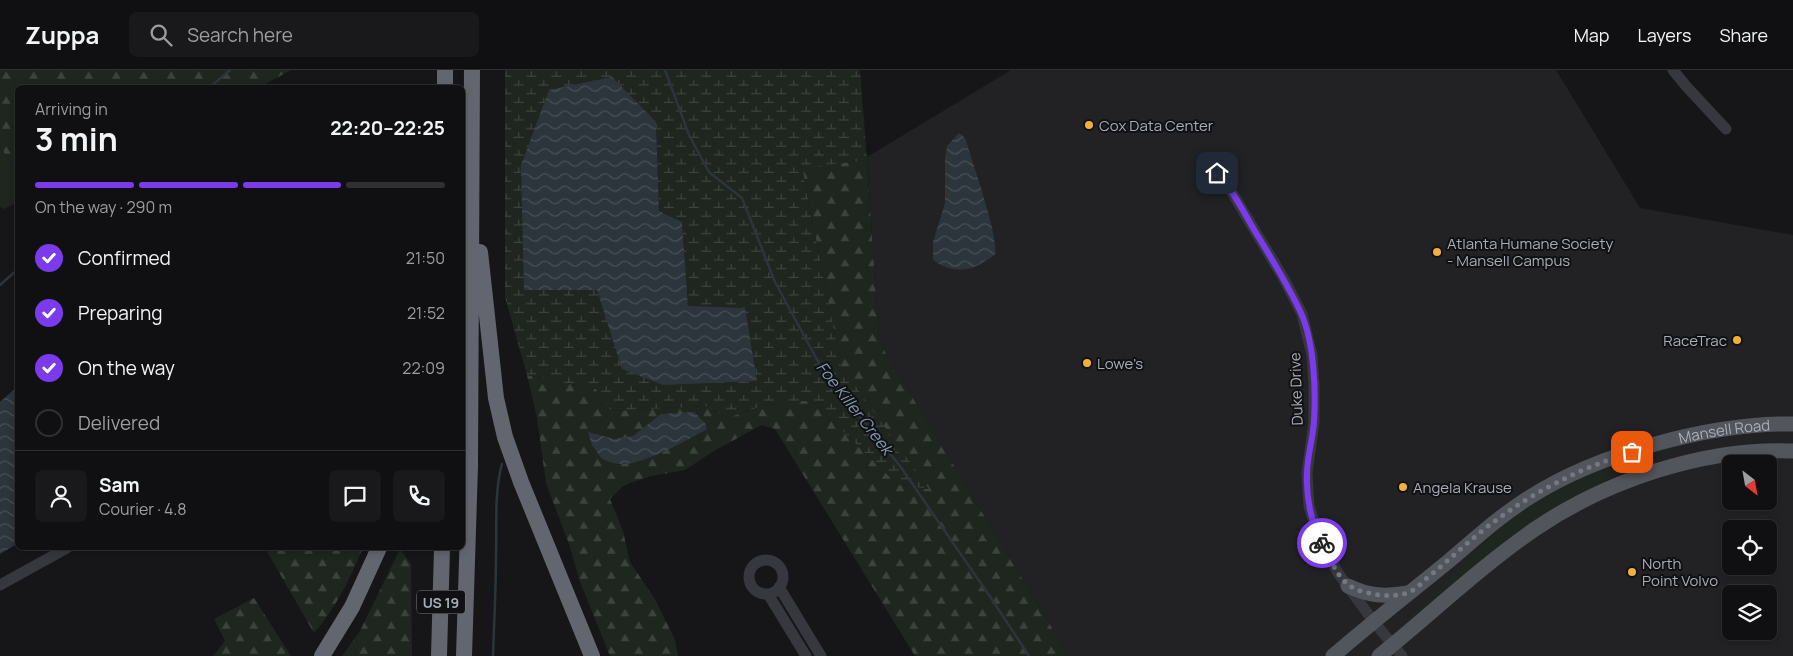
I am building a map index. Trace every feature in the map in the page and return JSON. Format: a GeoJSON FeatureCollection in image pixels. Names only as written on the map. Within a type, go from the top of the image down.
{"type":"FeatureCollection","features":[{"type":"Feature","properties":{"kind":"highway","name":"US 19"},"geometry":{"type":"LineString","coordinates":[[464,656],[470,484],[472,73]]}},
{"type":"Feature","properties":{"kind":"highway"},"geometry":{"type":"LineString","coordinates":[[471,182],[492,353],[493,377],[500,417],[518,474],[592,656]]}},
{"type":"Feature","properties":{"kind":"highway"},"geometry":{"type":"LineString","coordinates":[[322,656],[352,607],[378,550]]}},
{"type":"Feature","properties":{"kind":"highway","name":"US 19"},"geometry":{"type":"LineString","coordinates":[[439,656],[442,550]]}},
{"type":"Feature","properties":{"kind":"main road","name":"Mansell Road"},"geometry":{"type":"LineString","coordinates":[[1333,656],[1481,532],[1555,482],[1614,457],[1682,438],[1709,432],[1773,424],[1793,424]]}},
{"type":"Feature","properties":{"kind":"main road","name":"Mansell Road"},"geometry":{"type":"LineString","coordinates":[[1379,656],[1398,650],[1498,557],[1536,529],[1600,494],[1696,459],[1753,450],[1793,451]]}},
{"type":"Feature","properties":{"kind":"main road"},"geometry":{"type":"LineString","coordinates":[[1348,586],[1363,593],[1389,596],[1410,592]]}},
{"type":"Feature","properties":{"kind":"street"},"geometry":{"type":"LineString","coordinates":[[1674,70],[1686,86],[1726,129]]}},
{"type":"Feature","properties":{"kind":"street","name":"Duke Drive"},"geometry":{"type":"LineString","coordinates":[[1209,165],[1225,181],[1284,279],[1302,314],[1312,355],[1314,385],[1314,422],[1306,473],[1309,506],[1319,538],[1338,573],[1374,622],[1398,650]]}},
{"type":"Feature","properties":{"kind":"street"},"geometry":{"type":"LineString","coordinates":[[0,585],[62,550]]}},
{"type":"Feature","properties":{"kind":"street"},"geometry":{"type":"LineString","coordinates":[[765,560],[776,564],[782,574],[782,581],[779,587],[768,594],[755,590],[751,586],[749,574],[755,564],[765,560]]}},
{"type":"Feature","properties":{"kind":"street"},"geometry":{"type":"LineString","coordinates":[[779,587],[820,656]]}},
{"type":"Feature","properties":{"kind":"street"},"geometry":{"type":"LineString","coordinates":[[768,594],[806,656]]}},
{"type":"Feature","properties":{"kind":"shaded area"},"geometry":{"type":"Polygon","coordinates":[[[1011,70],[1556,70],[1640,208],[1793,235],[1793,656],[1069,656],[879,342],[867,157],[1011,70]]]}},
{"type":"Feature","properties":{"kind":"green space"},"geometry":{"type":"Polygon","coordinates":[[[0,70],[291,70],[264,85],[15,85],[15,171],[0,146],[0,70]]]}},
{"type":"Feature","properties":{"kind":"green space"},"geometry":{"type":"Polygon","coordinates":[[[505,70],[860,70],[867,160],[802,168],[841,366],[929,489],[897,484],[811,400],[762,406],[727,418],[706,406],[611,411],[596,389],[527,375],[505,297],[505,70]],[[656,122],[597,290],[623,369],[688,307],[682,222],[659,211],[656,122]]]}},
{"type":"Feature","properties":{"kind":"green space"},"geometry":{"type":"Polygon","coordinates":[[[0,146],[15,171],[15,204],[4,209],[0,207],[0,146]]]}},
{"type":"Feature","properties":{"kind":"green space"},"geometry":{"type":"Polygon","coordinates":[[[867,160],[879,342],[1069,656],[915,656],[775,429],[762,425],[717,449],[685,470],[651,476],[624,485],[610,499],[623,531],[630,562],[656,601],[675,640],[678,656],[610,656],[580,582],[569,544],[546,483],[537,418],[527,375],[596,389],[612,411],[706,406],[727,418],[762,406],[811,400],[897,484],[928,489],[841,367],[802,167],[867,160]]]}},
{"type":"Feature","properties":{"kind":"green space"},"geometry":{"type":"Polygon","coordinates":[[[1671,446],[1673,449],[1639,462],[1567,503],[1411,622],[1407,619],[1504,524],[1537,500],[1563,484],[1584,475],[1671,446]]]}},
{"type":"Feature","properties":{"kind":"green space"},"geometry":{"type":"Polygon","coordinates":[[[266,550],[362,550],[336,603],[314,633],[266,550]]]}},
{"type":"Feature","properties":{"kind":"green space"},"geometry":{"type":"Polygon","coordinates":[[[401,550],[411,564],[412,656],[342,656],[360,631],[401,550]]]}},
{"type":"Feature","properties":{"kind":"green space"},"geometry":{"type":"Polygon","coordinates":[[[254,598],[291,656],[213,656],[225,641],[214,619],[254,598]]]}},
{"type":"Feature","properties":{"kind":"water"},"geometry":{"type":"Polygon","coordinates":[[[612,77],[656,122],[659,211],[682,222],[688,306],[745,308],[757,381],[663,385],[622,369],[597,290],[524,290],[521,165],[549,90],[612,77]]]}},
{"type":"Feature","properties":{"kind":"water"},"geometry":{"type":"Polygon","coordinates":[[[959,133],[966,140],[989,216],[995,246],[995,255],[969,269],[952,269],[941,265],[933,259],[933,242],[945,203],[945,159],[947,146],[959,133]]]}},
{"type":"Feature","properties":{"kind":"water"},"geometry":{"type":"Polygon","coordinates":[[[15,389],[15,545],[0,554],[0,402],[15,389]]]}},
{"type":"Feature","properties":{"kind":"water"},"geometry":{"type":"Polygon","coordinates":[[[694,412],[705,423],[707,429],[652,457],[630,464],[616,464],[602,459],[592,445],[588,432],[614,439],[633,436],[661,414],[694,412]]]}},
{"type":"Feature","properties":{"kind":"waterway"},"geometry":{"type":"LineString","coordinates":[[212,85],[230,70]]}},
{"type":"Feature","properties":{"kind":"waterway","name":"Foe Killer Creek"},"geometry":{"type":"LineString","coordinates":[[665,70],[689,135],[709,172],[742,198],[775,282],[822,369],[900,466],[1029,656]]}},
{"type":"Feature","properties":{"kind":"waterway"},"geometry":{"type":"LineString","coordinates":[[0,285],[15,272]]}},
{"type":"Feature","properties":{"kind":"waterway"},"geometry":{"type":"LineString","coordinates":[[493,656],[497,498],[502,464]]}},
{"type":"Feature","properties":{"kind":"way so far"},"geometry":{"type":"LineString","coordinates":[[1322,543],[1338,573],[1348,586],[1363,593],[1389,596],[1410,592],[1481,532],[1530,497],[1555,482],[1584,469],[1632,452]]}},
{"type":"Feature","properties":{"kind":"place","name":"Cox Data Center"},"geometry":{"type":"Point","coordinates":[1089,125]}},
{"type":"Feature","properties":{"kind":"place","name":"Atlanta Humane Society - Mansell Campus"},"geometry":{"type":"Point","coordinates":[1437,252]}},
{"type":"Feature","properties":{"kind":"place","name":"RaceTrac"},"geometry":{"type":"Point","coordinates":[1737,340]}},
{"type":"Feature","properties":{"kind":"place","name":"Lowe's"},"geometry":{"type":"Point","coordinates":[1087,363]}},
{"type":"Feature","properties":{"kind":"place","name":"Angela Krause"},"geometry":{"type":"Point","coordinates":[1403,487]}},
{"type":"Feature","properties":{"kind":"place","name":"North Point Volvo"},"geometry":{"type":"Point","coordinates":[1632,572]}},
{"type":"Feature","properties":{"kind":"route"},"geometry":{"type":"LineString","coordinates":[[1217,173],[1225,181],[1253,227],[1302,314],[1312,355],[1314,385],[1314,422],[1306,473],[1309,506],[1322,543]]}}]}
